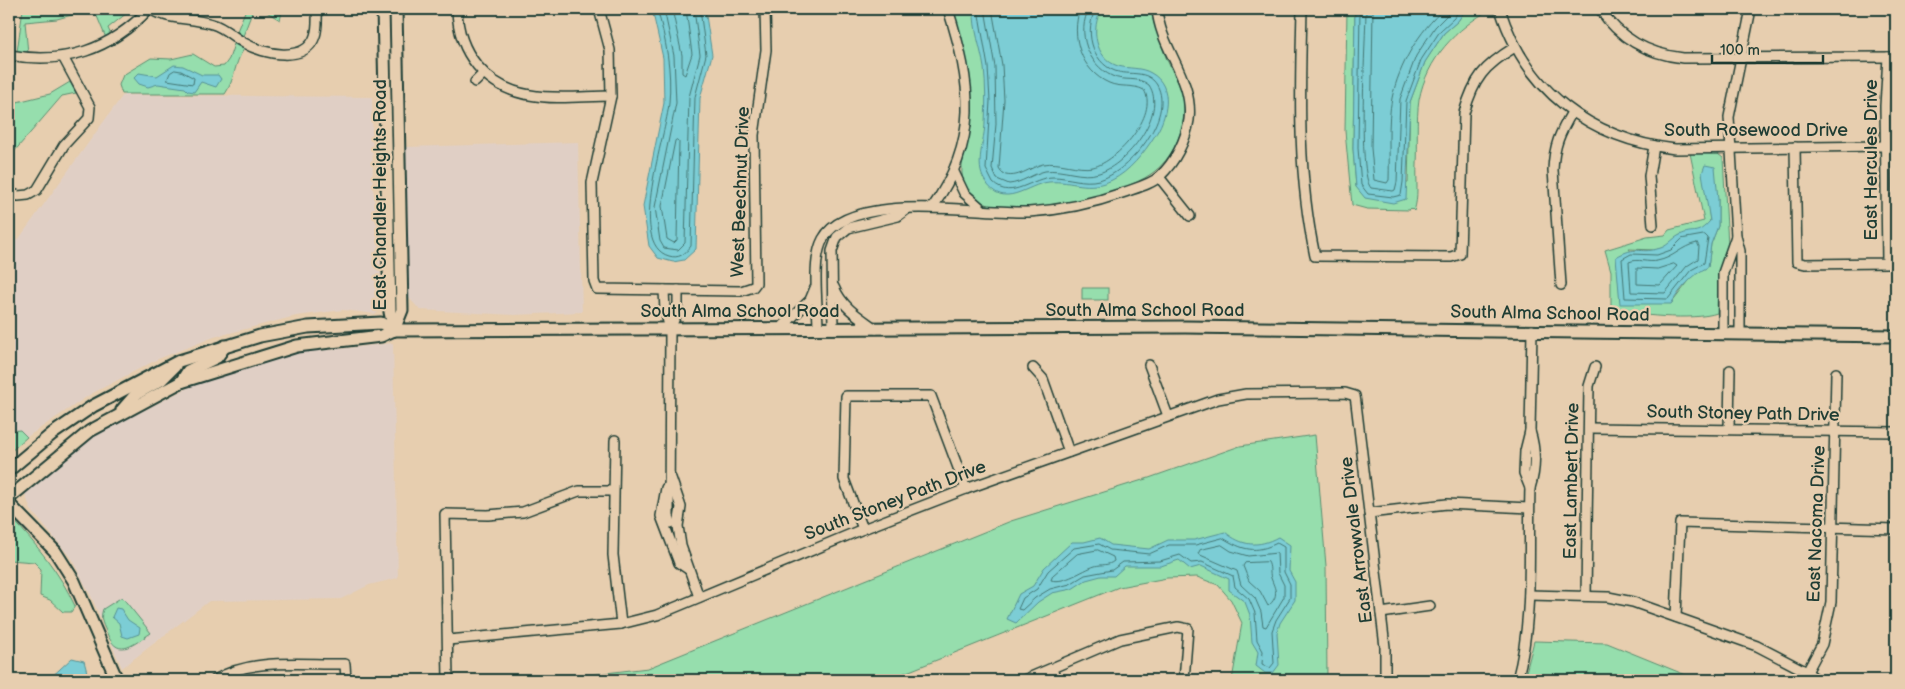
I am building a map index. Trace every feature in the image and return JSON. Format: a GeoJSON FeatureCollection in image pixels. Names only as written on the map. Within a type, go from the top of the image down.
{"type":"FeatureCollection","features":[{"type":"Feature","properties":{"kind":"main road","name":"East Chandler Heights Road"},"geometry":{"type":"LineString","coordinates":[[383,9],[390,312],[394,330]]}},
{"type":"Feature","properties":{"kind":"main road","name":"East Chandler Heights Road"},"geometry":{"type":"LineString","coordinates":[[394,330],[402,310],[396,9]]}},
{"type":"Feature","properties":{"kind":"main road","name":"South Alma School Road"},"geometry":{"type":"LineString","coordinates":[[9,470],[52,434],[93,406],[179,361],[225,346],[308,327],[381,323],[394,330]]}},
{"type":"Feature","properties":{"kind":"main road","name":"South Alma School Road"},"geometry":{"type":"LineString","coordinates":[[9,498],[90,431],[118,414],[181,382],[297,346],[381,336],[394,330],[1185,327],[1896,336]]}},
{"type":"Feature","properties":{"kind":"main road"},"geometry":{"type":"LineString","coordinates":[[181,382],[188,371],[217,358],[225,346]]}},
{"type":"Feature","properties":{"kind":"main road"},"geometry":{"type":"LineString","coordinates":[[118,414],[136,394],[161,380],[179,361]]}},
{"type":"Feature","properties":{"kind":"main road"},"geometry":{"type":"LineString","coordinates":[[9,504],[55,551],[74,581],[117,680]]}},
{"type":"Feature","properties":{"kind":"street"},"geometry":{"type":"LineString","coordinates":[[9,55],[34,58],[62,57],[104,45],[118,37],[149,9],[166,17],[213,24],[246,44],[265,52],[295,53],[307,48],[315,36],[317,9]]}},
{"type":"Feature","properties":{"kind":"street"},"geometry":{"type":"LineString","coordinates":[[457,9],[457,27],[465,50],[482,74],[501,86],[532,96],[611,96]]}},
{"type":"Feature","properties":{"kind":"street"},"geometry":{"type":"LineString","coordinates":[[599,9],[610,50],[611,96],[592,184],[594,281],[597,289],[678,290],[678,311],[670,329]]}},
{"type":"Feature","properties":{"kind":"street","name":"West Beechnut Drive"},"geometry":{"type":"LineString","coordinates":[[678,290],[741,291],[753,287],[756,283],[754,135],[766,50],[765,9]]}},
{"type":"Feature","properties":{"kind":"street"},"geometry":{"type":"LineString","coordinates":[[932,208],[954,172],[962,151],[968,116],[967,78],[948,9]]}},
{"type":"Feature","properties":{"kind":"street"},"geometry":{"type":"LineString","coordinates":[[818,329],[817,254],[834,226],[848,217],[871,211],[896,208],[906,210],[932,208],[1029,212],[1097,202],[1159,177],[1179,150],[1184,138],[1189,106],[1182,73],[1162,36],[1157,9]]}},
{"type":"Feature","properties":{"kind":"street"},"geometry":{"type":"LineString","coordinates":[[1302,9],[1299,100],[1302,166],[1309,226],[1315,256],[1450,257],[1460,254],[1464,113],[1469,94],[1480,73],[1515,47]]}},
{"type":"Feature","properties":{"kind":"street","name":"South Rosewood Drive"},"geometry":{"type":"LineString","coordinates":[[1500,9],[1515,47],[1534,76],[1572,112],[1604,131],[1654,146],[1675,149],[1885,146]]}},
{"type":"Feature","properties":{"kind":"street"},"geometry":{"type":"LineString","coordinates":[[1600,9],[1621,34],[1641,47],[1662,56],[1682,58],[1892,57]]}},
{"type":"Feature","properties":{"kind":"street"},"geometry":{"type":"LineString","coordinates":[[1740,333],[1740,252],[1736,236],[1729,117],[1751,9]]}},
{"type":"Feature","properties":{"kind":"street"},"geometry":{"type":"LineString","coordinates":[[9,192],[18,196],[28,195],[36,190],[64,145],[89,118],[90,107],[62,57]]}},
{"type":"Feature","properties":{"kind":"street","name":"East Hercules Drive"},"geometry":{"type":"LineString","coordinates":[[1794,147],[1797,262],[1805,264],[1887,263],[1885,146],[1892,57]]}},
{"type":"Feature","properties":{"kind":"street"},"geometry":{"type":"LineString","coordinates":[[475,82],[482,74]]}},
{"type":"Feature","properties":{"kind":"street"},"geometry":{"type":"LineString","coordinates":[[1562,285],[1553,170],[1558,136],[1572,112]]}},
{"type":"Feature","properties":{"kind":"street"},"geometry":{"type":"LineString","coordinates":[[1653,225],[1649,176],[1654,146]]}},
{"type":"Feature","properties":{"kind":"street"},"geometry":{"type":"LineString","coordinates":[[954,172],[964,192],[983,210]]}},
{"type":"Feature","properties":{"kind":"street"},"geometry":{"type":"LineString","coordinates":[[1159,177],[1190,216]]}},
{"type":"Feature","properties":{"kind":"street"},"geometry":{"type":"LineString","coordinates":[[833,329],[833,248],[837,237],[848,228],[898,216],[906,210]]}},
{"type":"Feature","properties":{"kind":"street"},"geometry":{"type":"LineString","coordinates":[[1723,333],[1723,273],[1736,236]]}},
{"type":"Feature","properties":{"kind":"street"},"geometry":{"type":"LineString","coordinates":[[821,245],[833,248]]}},
{"type":"Feature","properties":{"kind":"street"},"geometry":{"type":"LineString","coordinates":[[817,282],[832,281]]}},
{"type":"Feature","properties":{"kind":"street"},"geometry":{"type":"LineString","coordinates":[[832,281],[842,302],[876,329]]}},
{"type":"Feature","properties":{"kind":"street"},"geometry":{"type":"LineString","coordinates":[[780,329],[810,300],[817,282]]}},
{"type":"Feature","properties":{"kind":"street"},"geometry":{"type":"LineString","coordinates":[[664,290],[664,312],[670,329],[671,526],[679,563],[688,569]]}},
{"type":"Feature","properties":{"kind":"street"},"geometry":{"type":"LineString","coordinates":[[1530,488],[1524,473],[1524,459],[1530,430],[1532,330]]}},
{"type":"Feature","properties":{"kind":"street"},"geometry":{"type":"LineString","coordinates":[[1149,365],[1168,416]]}},
{"type":"Feature","properties":{"kind":"street","name":"East Lambert Drive"},"geometry":{"type":"LineString","coordinates":[[1586,596],[1589,386],[1595,367]]}},
{"type":"Feature","properties":{"kind":"street"},"geometry":{"type":"LineString","coordinates":[[1033,368],[1043,379],[1069,452]]}},
{"type":"Feature","properties":{"kind":"street"},"geometry":{"type":"LineString","coordinates":[[1728,429],[1730,370]]}},
{"type":"Feature","properties":{"kind":"street","name":"East Nacoma Drive"},"geometry":{"type":"LineString","coordinates":[[1807,672],[1822,644],[1831,602],[1836,372]]}},
{"type":"Feature","properties":{"kind":"street","name":"South Stoney Path Drive"},"geometry":{"type":"LineString","coordinates":[[448,640],[621,624],[657,615],[863,528],[1218,399],[1246,394],[1345,393],[1354,396]]}},
{"type":"Feature","properties":{"kind":"street"},"geometry":{"type":"LineString","coordinates":[[863,528],[844,479],[846,396],[931,396],[966,489]]}},
{"type":"Feature","properties":{"kind":"street","name":"East Arrowvale Drive"},"geometry":{"type":"LineString","coordinates":[[1354,396],[1381,613],[1385,680]]}},
{"type":"Feature","properties":{"kind":"street","name":"South Stoney Path Drive"},"geometry":{"type":"LineString","coordinates":[[1589,428],[1896,432]]}},
{"type":"Feature","properties":{"kind":"street"},"geometry":{"type":"LineString","coordinates":[[1517,680],[1526,641],[1529,594],[1529,508],[1530,488],[1534,475],[1535,447],[1530,430]]}},
{"type":"Feature","properties":{"kind":"street"},"geometry":{"type":"LineString","coordinates":[[615,440],[613,555],[621,624]]}},
{"type":"Feature","properties":{"kind":"street"},"geometry":{"type":"LineString","coordinates":[[1524,459],[1534,459]]}},
{"type":"Feature","properties":{"kind":"street"},"geometry":{"type":"LineString","coordinates":[[448,680],[444,566],[445,514],[488,515],[523,512],[579,491],[613,491]]}},
{"type":"Feature","properties":{"kind":"street"},"geometry":{"type":"LineString","coordinates":[[1369,513],[1447,504],[1529,508]]}},
{"type":"Feature","properties":{"kind":"street"},"geometry":{"type":"LineString","coordinates":[[1676,617],[1680,523],[1896,529]]}},
{"type":"Feature","properties":{"kind":"street"},"geometry":{"type":"LineString","coordinates":[[671,526],[681,546],[699,597]]}},
{"type":"Feature","properties":{"kind":"street"},"geometry":{"type":"LineString","coordinates":[[1529,594],[1608,597],[1633,602],[1757,646],[1807,672],[1817,680]]}},
{"type":"Feature","properties":{"kind":"street"},"geometry":{"type":"LineString","coordinates":[[1381,613],[1430,606]]}},
{"type":"Feature","properties":{"kind":"street"},"geometry":{"type":"LineString","coordinates":[[1024,680],[1136,634],[1178,627],[1188,629],[1184,680]]}},
{"type":"Feature","properties":{"kind":"street"},"geometry":{"type":"LineString","coordinates":[[215,680],[238,668],[256,665],[345,664],[346,680]]}},
{"type":"Feature","properties":{"kind":"street"},"geometry":{"type":"LineString","coordinates":[[1052,669],[1056,680]]}},
{"type":"Feature","properties":{"kind":"shaded area"},"geometry":{"type":"Polygon","coordinates":[[[123,95],[372,97],[373,190],[380,216],[381,308],[376,314],[343,310],[296,316],[214,337],[158,359],[91,394],[27,437],[20,430],[9,432],[9,241],[18,240],[123,95]]]}},
{"type":"Feature","properties":{"kind":"shaded area"},"geometry":{"type":"Polygon","coordinates":[[[578,142],[582,312],[514,315],[420,310],[409,298],[406,147],[578,142]]]}},
{"type":"Feature","properties":{"kind":"shaded area"},"geometry":{"type":"Polygon","coordinates":[[[393,343],[398,578],[369,585],[341,599],[209,601],[122,668],[92,598],[71,558],[31,510],[25,494],[96,435],[195,384],[304,351],[393,343]]]}},
{"type":"Feature","properties":{"kind":"green space"},"geometry":{"type":"Polygon","coordinates":[[[23,9],[94,9],[57,19],[25,22],[28,53],[17,52],[23,9]]]}},
{"type":"Feature","properties":{"kind":"green space"},"geometry":{"type":"Polygon","coordinates":[[[94,9],[132,9],[108,28],[111,35],[106,38],[94,9]]]}},
{"type":"Feature","properties":{"kind":"green space"},"geometry":{"type":"Polygon","coordinates":[[[246,9],[283,9],[280,20],[265,11],[253,10],[243,36],[237,31],[246,9]]]}},
{"type":"Feature","properties":{"kind":"green space"},"geometry":{"type":"Polygon","coordinates":[[[953,9],[1152,9],[1153,20],[1162,47],[1181,88],[1184,99],[1184,115],[1180,134],[1166,161],[1151,174],[1137,182],[1097,196],[1052,205],[1029,207],[1009,208],[985,204],[971,194],[963,180],[962,166],[970,132],[972,101],[962,39],[953,9]]]}},
{"type":"Feature","properties":{"kind":"green space"},"geometry":{"type":"Polygon","coordinates":[[[1347,9],[1355,9],[1353,148],[1356,187],[1408,183],[1410,102],[1425,62],[1444,33],[1458,21],[1466,9],[1491,9],[1466,26],[1445,46],[1436,58],[1423,85],[1418,108],[1417,194],[1414,211],[1411,208],[1409,210],[1367,209],[1352,205],[1345,131],[1347,9]]]}},
{"type":"Feature","properties":{"kind":"green space"},"geometry":{"type":"Polygon","coordinates":[[[234,44],[244,49],[225,94],[122,94],[119,85],[123,75],[151,58],[171,59],[193,54],[214,67],[224,66],[229,59],[234,44]]]}},
{"type":"Feature","properties":{"kind":"green space"},"geometry":{"type":"Polygon","coordinates":[[[70,82],[76,93],[62,96],[12,154],[9,152],[9,121],[17,102],[50,94],[70,82]]]}},
{"type":"Feature","properties":{"kind":"green space"},"geometry":{"type":"Polygon","coordinates":[[[1690,153],[1718,154],[1723,158],[1728,245],[1718,273],[1717,313],[1694,317],[1664,317],[1611,308],[1611,271],[1605,250],[1647,237],[1665,235],[1669,230],[1704,221],[1690,153]],[[1718,199],[1708,204],[1710,221],[1702,231],[1680,235],[1668,246],[1655,250],[1629,249],[1671,304],[1695,273],[1708,267],[1711,244],[1718,226],[1718,199]]]}},
{"type":"Feature","properties":{"kind":"green space"},"geometry":{"type":"Polygon","coordinates":[[[1082,288],[1108,288],[1108,300],[1082,300],[1082,288]]]}},
{"type":"Feature","properties":{"kind":"green space"},"geometry":{"type":"Polygon","coordinates":[[[20,430],[27,437],[9,453],[9,431],[20,430]]]}},
{"type":"Feature","properties":{"kind":"green space"},"geometry":{"type":"Polygon","coordinates":[[[1315,435],[1326,566],[1327,680],[1232,680],[1242,623],[1231,600],[1218,585],[1197,577],[1167,578],[1119,587],[887,680],[546,680],[648,668],[1011,521],[1149,478],[1240,446],[1315,435]]]}},
{"type":"Feature","properties":{"kind":"green space"},"geometry":{"type":"Polygon","coordinates":[[[12,518],[39,549],[62,581],[75,606],[71,612],[63,612],[50,600],[40,596],[41,569],[34,562],[9,560],[9,519],[12,518]]]}},
{"type":"Feature","properties":{"kind":"green space"},"geometry":{"type":"Polygon","coordinates":[[[122,597],[151,633],[125,648],[120,648],[110,640],[102,615],[103,609],[122,597]]]}},
{"type":"Feature","properties":{"kind":"green space"},"geometry":{"type":"Polygon","coordinates":[[[1534,641],[1607,643],[1698,680],[1524,680],[1534,641]]]}},
{"type":"Feature","properties":{"kind":"water"},"geometry":{"type":"Polygon","coordinates":[[[652,9],[705,9],[712,55],[700,98],[696,249],[684,260],[673,262],[658,258],[649,246],[643,206],[664,103],[663,58],[652,9]]]}},
{"type":"Feature","properties":{"kind":"water"},"geometry":{"type":"Polygon","coordinates":[[[974,9],[1102,9],[1098,16],[1096,33],[1097,42],[1104,57],[1118,66],[1151,73],[1159,79],[1166,94],[1165,112],[1159,130],[1136,162],[1118,177],[1095,185],[1049,182],[1008,195],[992,190],[985,181],[980,168],[986,108],[984,68],[976,31],[974,9]]]}},
{"type":"Feature","properties":{"kind":"water"},"geometry":{"type":"Polygon","coordinates":[[[1355,9],[1466,9],[1458,21],[1444,33],[1425,62],[1410,102],[1406,199],[1393,203],[1365,198],[1356,187],[1353,149],[1355,9]]]}},
{"type":"Feature","properties":{"kind":"water"},"geometry":{"type":"Polygon","coordinates":[[[174,65],[183,66],[202,75],[218,75],[221,79],[216,87],[201,82],[194,92],[188,91],[185,88],[158,84],[148,87],[139,84],[134,78],[139,73],[157,76],[174,65]]]}},
{"type":"Feature","properties":{"kind":"water"},"geometry":{"type":"Polygon","coordinates":[[[1705,165],[1715,167],[1718,199],[1718,226],[1711,244],[1708,267],[1687,283],[1671,304],[1620,304],[1616,257],[1629,251],[1661,248],[1680,235],[1698,231],[1710,221],[1702,173],[1705,165]]]}},
{"type":"Feature","properties":{"kind":"water"},"geometry":{"type":"Polygon","coordinates":[[[1225,532],[1244,543],[1264,543],[1278,537],[1290,545],[1289,571],[1295,582],[1295,600],[1280,623],[1277,633],[1279,665],[1273,673],[1265,673],[1256,666],[1258,652],[1252,642],[1250,615],[1245,602],[1229,590],[1229,579],[1201,566],[1190,569],[1179,560],[1161,566],[1125,566],[1114,576],[1101,576],[1086,580],[1072,589],[1052,593],[1038,602],[1016,623],[1007,619],[1019,594],[1033,586],[1044,568],[1072,542],[1084,542],[1100,538],[1111,545],[1149,549],[1168,540],[1194,540],[1225,532]]]}},
{"type":"Feature","properties":{"kind":"water"},"geometry":{"type":"Polygon","coordinates":[[[116,608],[121,609],[128,620],[140,628],[139,634],[128,638],[122,636],[119,623],[112,617],[116,608]]]}},
{"type":"Feature","properties":{"kind":"water"},"geometry":{"type":"Polygon","coordinates":[[[72,658],[84,661],[89,680],[48,680],[72,658]]]}}]}
